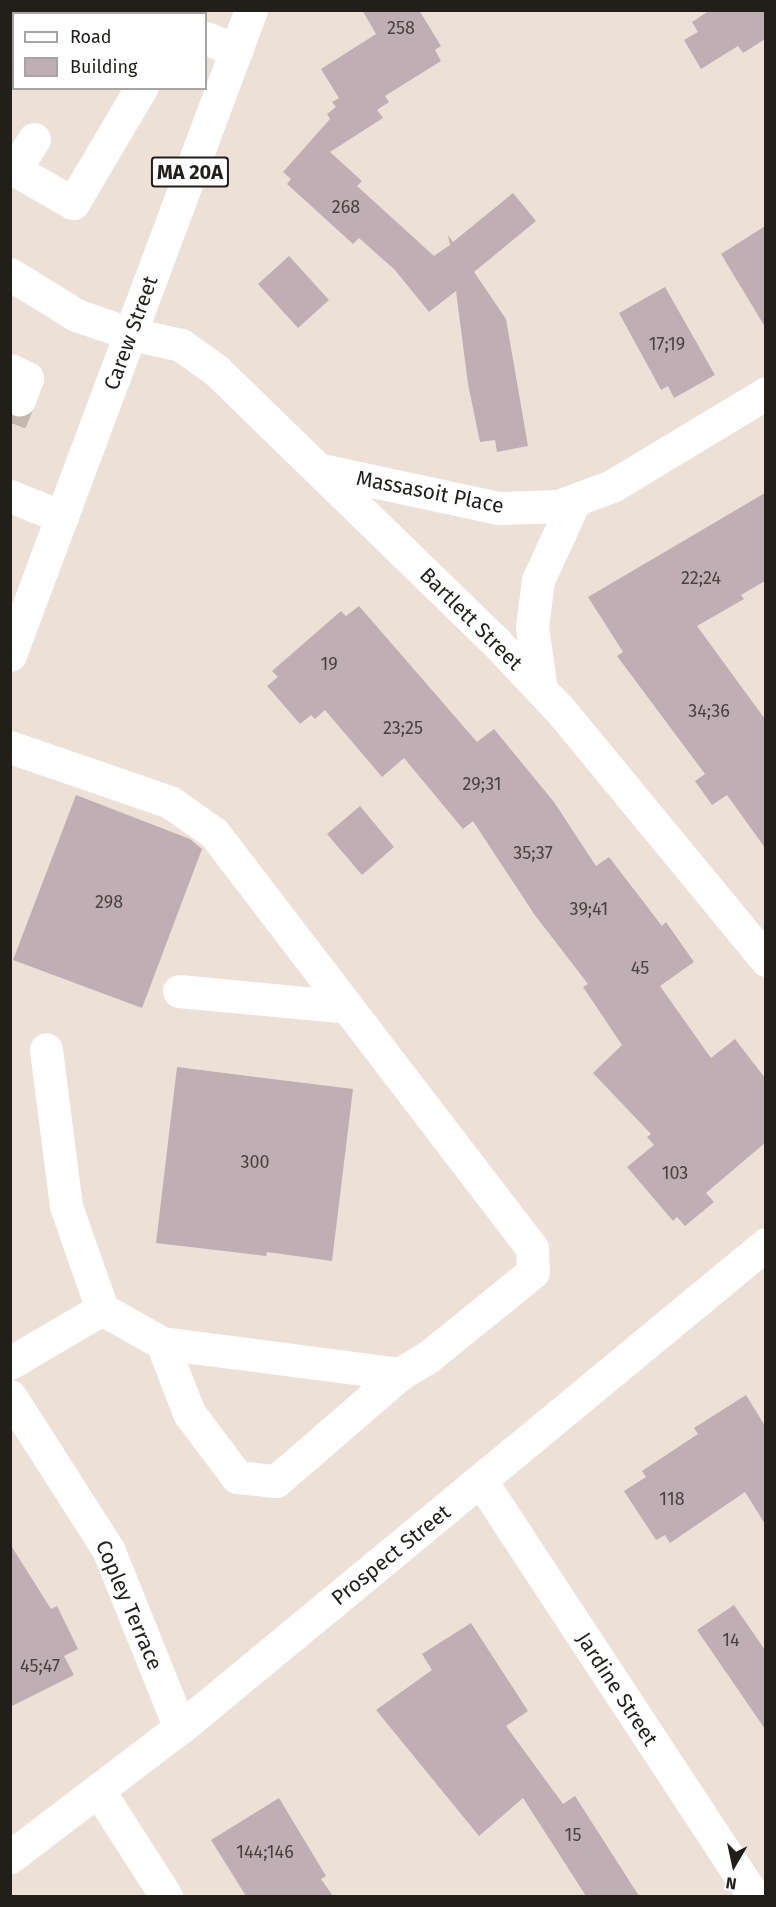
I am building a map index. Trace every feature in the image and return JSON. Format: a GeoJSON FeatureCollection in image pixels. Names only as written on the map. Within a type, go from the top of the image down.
{"type":"FeatureCollection","features":[{"type":"Feature","properties":{"kind":"street","name":"Carew Street"},"geometry":{"type":"LineString","coordinates":[[10,655],[251,10]]}},
{"type":"Feature","properties":{"kind":"street"},"geometry":{"type":"LineString","coordinates":[[207,38],[236,51]]}},
{"type":"Feature","properties":{"kind":"street"},"geometry":{"type":"LineString","coordinates":[[34,139],[15,170],[73,202],[140,90]]}},
{"type":"Feature","properties":{"kind":"street","name":"Bartlett Street"},"geometry":{"type":"LineString","coordinates":[[10,274],[76,315],[131,334],[181,345],[216,370],[495,641],[541,690],[713,894],[765,960]]}},
{"type":"Feature","properties":{"kind":"street","name":"Massasoit Place"},"geometry":{"type":"LineString","coordinates":[[321,470],[499,508],[558,506],[612,486],[765,393]]}},
{"type":"Feature","properties":{"kind":"street"},"geometry":{"type":"LineString","coordinates":[[10,496],[62,517]]}},
{"type":"Feature","properties":{"kind":"street"},"geometry":{"type":"LineString","coordinates":[[541,690],[532,627],[538,580],[575,500]]}},
{"type":"Feature","properties":{"kind":"street"},"geometry":{"type":"LineString","coordinates":[[10,747],[170,802],[214,833],[532,1248],[533,1272],[428,1357],[400,1374],[276,1481],[237,1477],[189,1413],[162,1343]]}},
{"type":"Feature","properties":{"kind":"street"},"geometry":{"type":"LineString","coordinates":[[179,991],[347,1007]]}},
{"type":"Feature","properties":{"kind":"street"},"geometry":{"type":"LineString","coordinates":[[46,1049],[66,1206],[102,1309],[162,1343],[400,1374]]}},
{"type":"Feature","properties":{"kind":"street","name":"Prospect Street"},"geometry":{"type":"LineString","coordinates":[[10,1857],[180,1728],[765,1244]]}},
{"type":"Feature","properties":{"kind":"street"},"geometry":{"type":"LineString","coordinates":[[10,1363],[102,1309]]}},
{"type":"Feature","properties":{"kind":"street","name":"Copley Terrace"},"geometry":{"type":"LineString","coordinates":[[10,1396],[108,1550],[180,1728]]}},
{"type":"Feature","properties":{"kind":"street","name":"Jardine Street"},"geometry":{"type":"LineString","coordinates":[[481,1481],[754,1896]]}},
{"type":"Feature","properties":{"kind":"street"},"geometry":{"type":"LineString","coordinates":[[98,1790],[166,1896]]}},
{"type":"Feature","properties":{"kind":"building"},"geometry":{"type":"Polygon","coordinates":[[[362,10],[419,10],[441,46],[435,50],[441,61],[385,96],[389,102],[377,110],[383,118],[330,152],[362,181],[357,186],[434,256],[450,245],[448,235],[453,242],[513,193],[536,221],[474,272],[506,319],[528,446],[497,452],[495,440],[480,442],[468,384],[456,291],[429,312],[395,270],[359,238],[353,244],[287,184],[291,179],[283,172],[330,119],[327,114],[336,107],[332,102],[339,98],[321,69],[376,34],[362,10]]]}},
{"type":"Feature","properties":{"kind":"building"},"geometry":{"type":"Polygon","coordinates":[[[710,10],[765,10],[765,39],[743,53],[738,46],[701,69],[684,40],[698,32],[692,22],[710,10]]]}},
{"type":"Feature","properties":{"kind":"building"},"geometry":{"type":"Polygon","coordinates":[[[765,226],[765,327],[721,254],[765,226]]]}},
{"type":"Feature","properties":{"kind":"building"},"geometry":{"type":"Polygon","coordinates":[[[289,256],[329,300],[298,328],[258,284],[289,256]]]}},
{"type":"Feature","properties":{"kind":"building"},"geometry":{"type":"Polygon","coordinates":[[[665,287],[715,375],[674,398],[668,386],[661,390],[619,313],[665,287]]]}},
{"type":"Feature","properties":{"kind":"building"},"geometry":{"type":"Polygon","coordinates":[[[765,493],[765,581],[741,595],[744,599],[697,626],[765,719],[765,848],[727,795],[712,805],[695,781],[705,774],[617,656],[623,652],[588,597],[765,493]]]}},
{"type":"Feature","properties":{"kind":"building"},"geometry":{"type":"Polygon","coordinates":[[[359,606],[477,742],[494,729],[554,802],[596,866],[609,857],[662,926],[666,922],[694,962],[660,986],[711,1058],[735,1039],[765,1078],[765,1143],[706,1193],[714,1202],[685,1226],[677,1217],[673,1221],[627,1167],[654,1145],[647,1137],[651,1134],[593,1073],[622,1045],[583,987],[588,984],[534,914],[473,821],[463,829],[404,758],[382,777],[325,710],[315,719],[311,715],[300,724],[267,686],[278,677],[272,671],[341,611],[346,616],[359,606]]]}},
{"type":"Feature","properties":{"kind":"building"},"geometry":{"type":"Polygon","coordinates":[[[76,795],[190,839],[202,849],[142,1008],[13,960],[76,795]]]}},
{"type":"Feature","properties":{"kind":"building"},"geometry":{"type":"Polygon","coordinates":[[[360,806],[394,847],[362,875],[327,834],[360,806]]]}},
{"type":"Feature","properties":{"kind":"building"},"geometry":{"type":"Polygon","coordinates":[[[177,1067],[353,1089],[332,1261],[267,1252],[266,1256],[156,1243],[177,1067]]]}},
{"type":"Feature","properties":{"kind":"building"},"geometry":{"type":"Polygon","coordinates":[[[746,1395],[765,1426],[765,1524],[745,1492],[670,1543],[665,1535],[656,1540],[624,1491],[646,1477],[642,1471],[698,1434],[694,1428],[746,1395]]]}},
{"type":"Feature","properties":{"kind":"building"},"geometry":{"type":"Polygon","coordinates":[[[10,1544],[51,1609],[57,1606],[78,1649],[64,1656],[74,1675],[10,1707],[10,1544]]]}},
{"type":"Feature","properties":{"kind":"building"},"geometry":{"type":"Polygon","coordinates":[[[734,1605],[765,1650],[765,1729],[697,1630],[734,1605]]]}},
{"type":"Feature","properties":{"kind":"building"},"geometry":{"type":"Polygon","coordinates":[[[471,1623],[528,1711],[506,1726],[563,1804],[575,1796],[639,1896],[586,1896],[523,1798],[479,1836],[376,1710],[432,1670],[422,1654],[471,1623]]]}},
{"type":"Feature","properties":{"kind":"building"},"geometry":{"type":"Polygon","coordinates":[[[279,1798],[326,1876],[321,1879],[333,1896],[246,1896],[211,1840],[279,1798]]]}},
{"type":"Feature","properties":{"kind":"tunnel"},"geometry":{"type":"LineString","coordinates":[[10,422],[19,400]]}}]}
